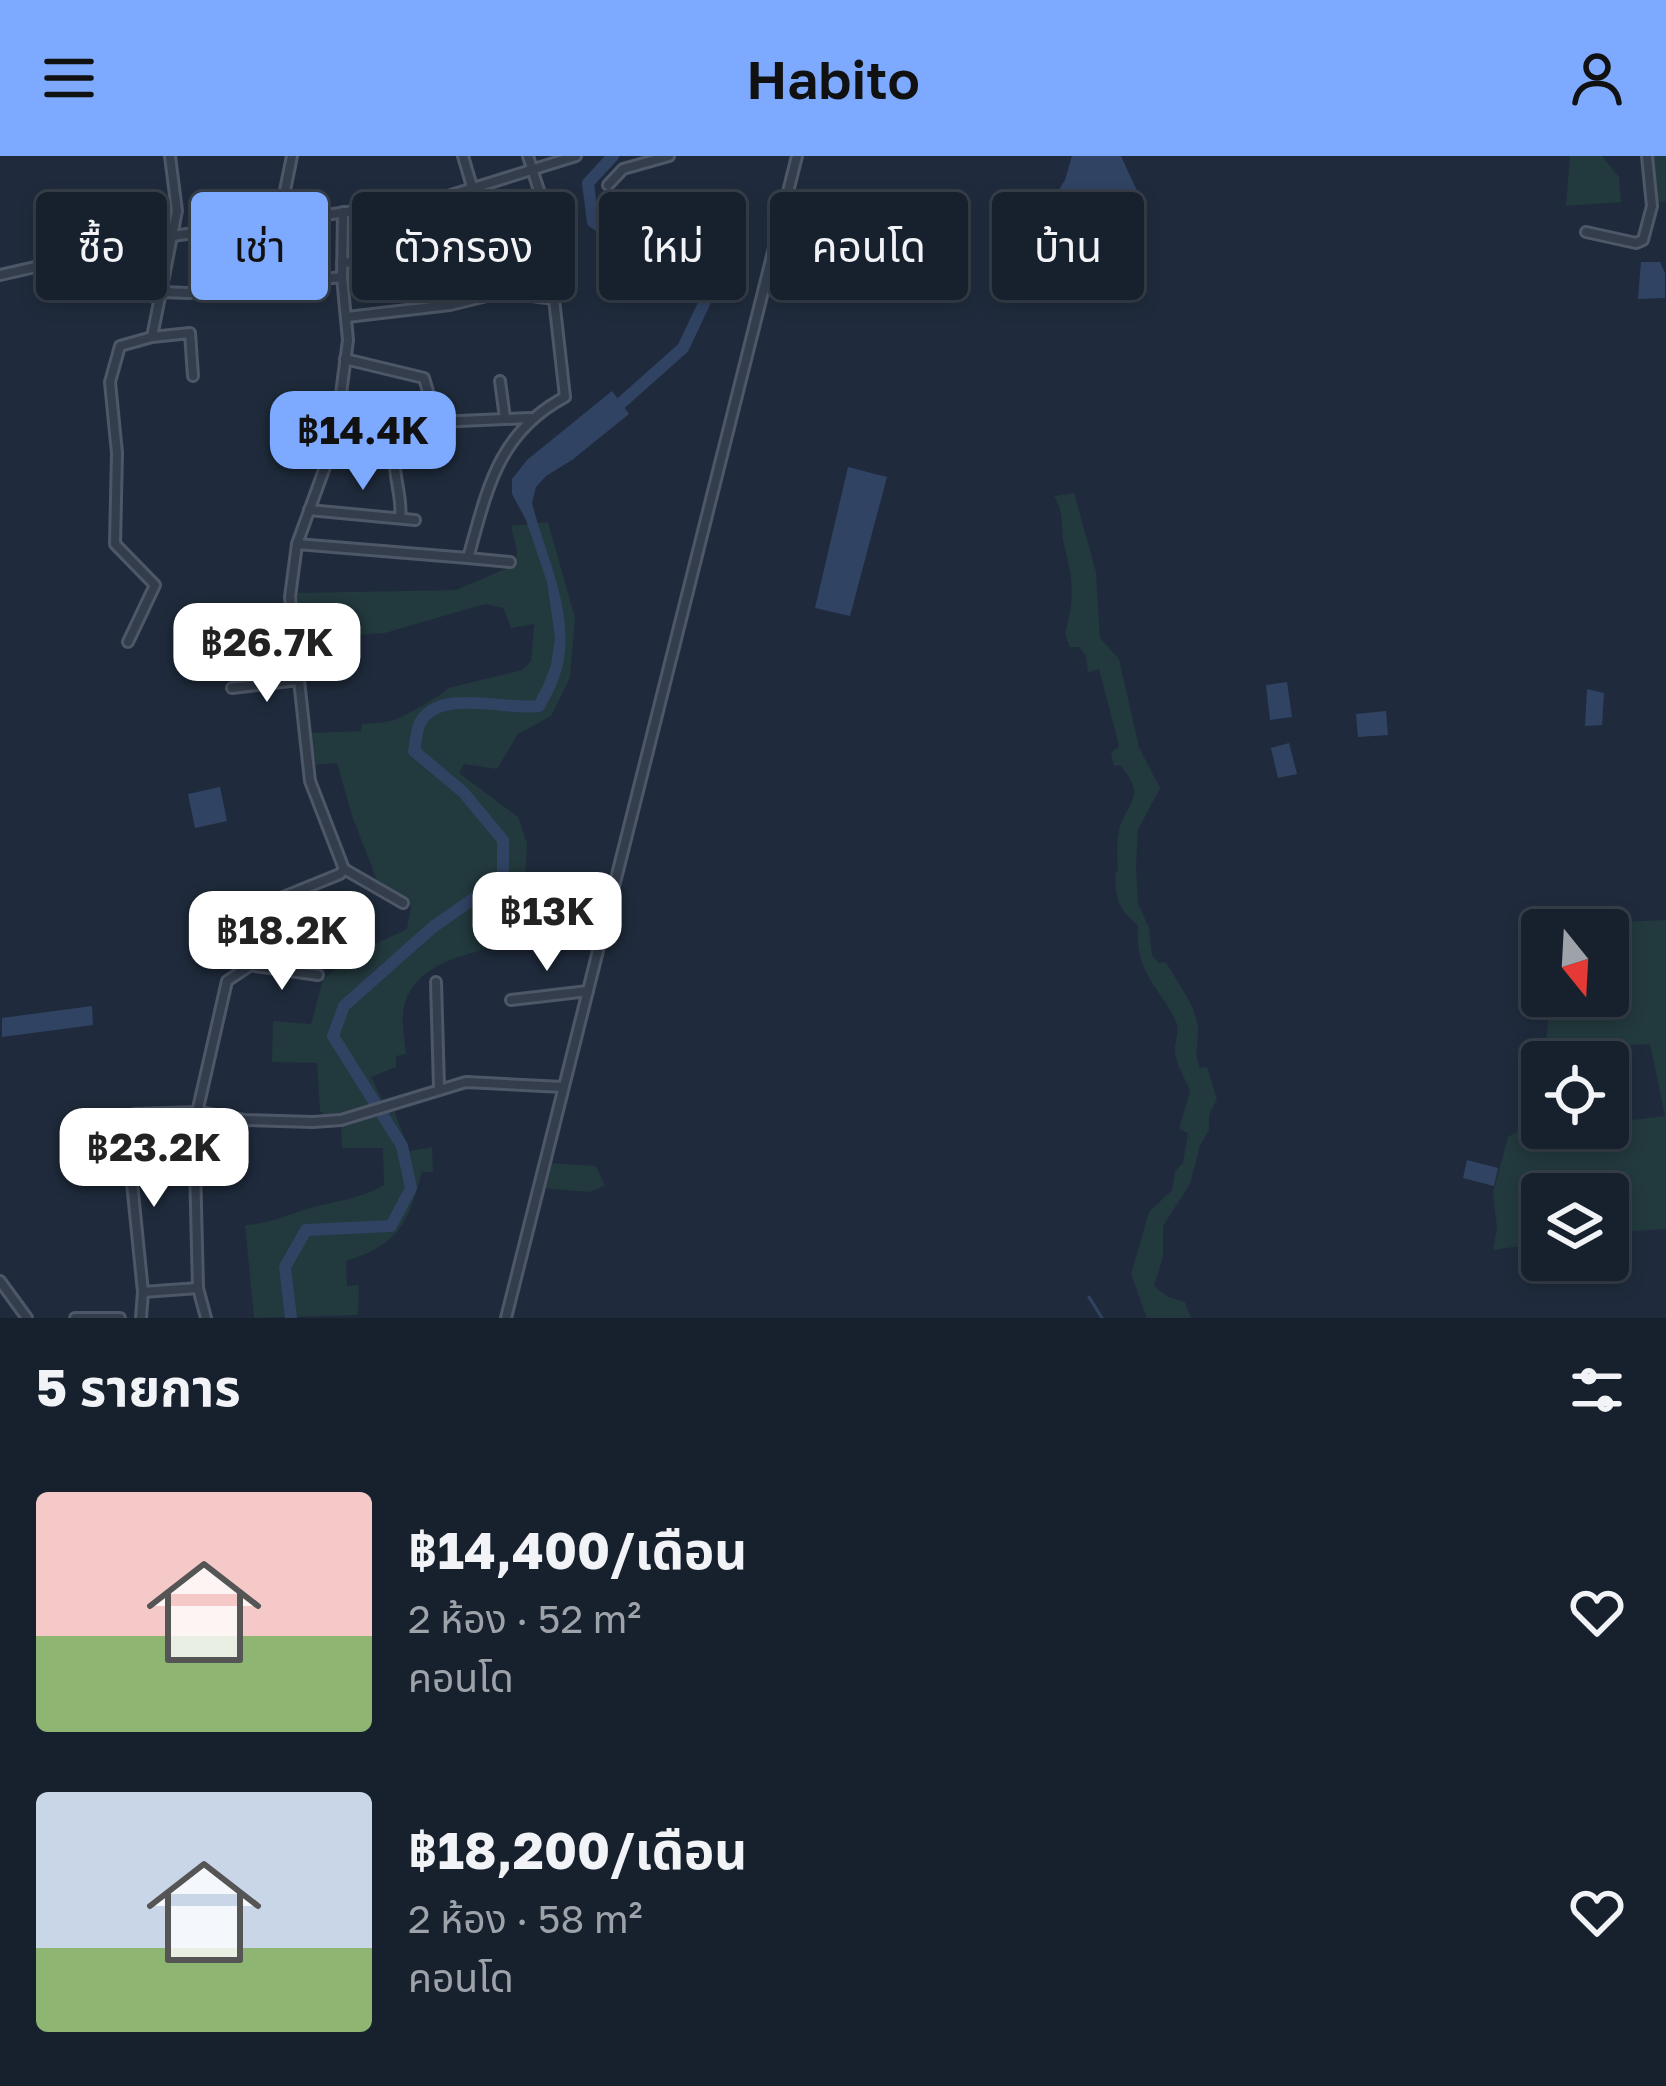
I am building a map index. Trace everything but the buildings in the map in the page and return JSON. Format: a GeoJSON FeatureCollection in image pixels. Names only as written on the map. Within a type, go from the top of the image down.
{"type":"FeatureCollection","features":[{"type":"Feature","properties":{"kind":"street"},"geometry":{"type":"LineString","coordinates":[[167,261],[177,212],[170,156]]}},
{"type":"Feature","properties":{"kind":"street"},"geometry":{"type":"LineString","coordinates":[[284,192],[292,156]]}},
{"type":"Feature","properties":{"kind":"street"},"geometry":{"type":"LineString","coordinates":[[463,156],[472,191]]}},
{"type":"Feature","properties":{"kind":"street"},"geometry":{"type":"LineString","coordinates":[[528,156],[539,192]]}},
{"type":"Feature","properties":{"kind":"street"},"geometry":{"type":"LineString","coordinates":[[328,214],[472,191],[576,156]]}},
{"type":"Feature","properties":{"kind":"street"},"geometry":{"type":"LineString","coordinates":[[608,185],[622,169],[669,156]]}},
{"type":"Feature","properties":{"kind":"street"},"geometry":{"type":"LineString","coordinates":[[506,1318],[797,156]]}},
{"type":"Feature","properties":{"kind":"street"},"geometry":{"type":"LineString","coordinates":[[1586,232],[1636,243],[1643,240],[1652,206],[1647,156]]}},
{"type":"Feature","properties":{"kind":"street"},"geometry":{"type":"LineString","coordinates":[[343,212],[345,359],[333,445],[297,544],[290,596],[310,781],[344,869],[403,903]]}},
{"type":"Feature","properties":{"kind":"street"},"geometry":{"type":"LineString","coordinates":[[0,275],[191,233]]}},
{"type":"Feature","properties":{"kind":"street"},"geometry":{"type":"LineString","coordinates":[[342,262],[352,261]]}},
{"type":"Feature","properties":{"kind":"street"},"geometry":{"type":"LineString","coordinates":[[167,292],[342,277]]}},
{"type":"Feature","properties":{"kind":"street"},"geometry":{"type":"LineString","coordinates":[[152,337],[159,300]]}},
{"type":"Feature","properties":{"kind":"street"},"geometry":{"type":"LineString","coordinates":[[347,317],[470,300]]}},
{"type":"Feature","properties":{"kind":"street"},"geometry":{"type":"LineString","coordinates":[[468,558],[487,485],[531,418],[565,397],[554,300]]}},
{"type":"Feature","properties":{"kind":"street"},"geometry":{"type":"LineString","coordinates":[[128,642],[155,585],[115,544],[117,454],[110,382],[120,346],[190,333],[193,376]]}},
{"type":"Feature","properties":{"kind":"street"},"geometry":{"type":"LineString","coordinates":[[345,359],[424,378],[437,422],[531,418]]}},
{"type":"Feature","properties":{"kind":"street"},"geometry":{"type":"LineString","coordinates":[[500,381],[505,418]]}},
{"type":"Feature","properties":{"kind":"street"},"geometry":{"type":"LineString","coordinates":[[333,445],[394,456],[400,518]]}},
{"type":"Feature","properties":{"kind":"street"},"geometry":{"type":"LineString","coordinates":[[308,510],[415,520]]}},
{"type":"Feature","properties":{"kind":"street"},"geometry":{"type":"LineString","coordinates":[[297,544],[510,562]]}},
{"type":"Feature","properties":{"kind":"street"},"geometry":{"type":"LineString","coordinates":[[232,688],[298,680]]}},
{"type":"Feature","properties":{"kind":"street"},"geometry":{"type":"LineString","coordinates":[[254,966],[257,910],[344,869]]}},
{"type":"Feature","properties":{"kind":"street"},"geometry":{"type":"LineString","coordinates":[[206,1318],[198,1288],[194,1126],[227,981],[237,971],[254,966],[318,974]]}},
{"type":"Feature","properties":{"kind":"street"},"geometry":{"type":"LineString","coordinates":[[436,982],[440,1087]]}},
{"type":"Feature","properties":{"kind":"street"},"geometry":{"type":"LineString","coordinates":[[511,1000],[588,991]]}},
{"type":"Feature","properties":{"kind":"street"},"geometry":{"type":"LineString","coordinates":[[74,1318],[140,1316],[142,1292],[126,1123],[134,1114],[199,1112],[278,1122],[341,1120],[466,1082],[563,1088]]}},
{"type":"Feature","properties":{"kind":"street"},"geometry":{"type":"LineString","coordinates":[[0,1281],[27,1318]]}},
{"type":"Feature","properties":{"kind":"street"},"geometry":{"type":"LineString","coordinates":[[142,1292],[198,1288]]}},
{"type":"Feature","properties":{"kind":"green space"},"geometry":{"type":"Polygon","coordinates":[[[1570,156],[1602,156],[1619,177],[1621,202],[1566,206],[1570,156]]]}},
{"type":"Feature","properties":{"kind":"green space"},"geometry":{"type":"Polygon","coordinates":[[[1650,156],[1666,156],[1666,201],[1656,202],[1650,156]]]}},
{"type":"Feature","properties":{"kind":"green space"},"geometry":{"type":"Polygon","coordinates":[[[1074,493],[1096,572],[1100,638],[1119,659],[1139,747],[1160,788],[1138,830],[1138,904],[1149,927],[1152,955],[1159,963],[1166,962],[1194,1010],[1198,1063],[1200,1068],[1207,1067],[1217,1099],[1190,1184],[1163,1226],[1163,1257],[1154,1286],[1185,1302],[1191,1318],[1147,1318],[1131,1274],[1149,1212],[1172,1190],[1175,1171],[1183,1163],[1188,1133],[1179,1129],[1190,1091],[1176,1059],[1176,1023],[1148,976],[1138,926],[1116,892],[1118,835],[1133,799],[1133,785],[1120,765],[1114,766],[1111,753],[1119,746],[1099,669],[1088,673],[1086,656],[1079,647],[1070,647],[1065,634],[1071,579],[1054,496],[1074,493]]]}},
{"type":"Feature","properties":{"kind":"green space"},"geometry":{"type":"Polygon","coordinates":[[[548,522],[575,618],[570,678],[551,716],[518,734],[497,769],[464,764],[459,773],[518,817],[527,843],[525,877],[536,915],[524,940],[449,961],[418,981],[403,1015],[406,1054],[396,1056],[396,1067],[371,1077],[383,1101],[328,1117],[320,1111],[317,1063],[272,1062],[273,1021],[311,1024],[323,979],[354,954],[407,929],[411,906],[379,885],[337,763],[316,765],[311,733],[361,731],[362,724],[399,718],[448,688],[522,670],[531,661],[534,624],[511,628],[503,608],[485,604],[385,633],[298,640],[297,593],[456,590],[515,565],[511,526],[548,522]]]}},
{"type":"Feature","properties":{"kind":"green space"},"geometry":{"type":"Polygon","coordinates":[[[1666,920],[1666,1229],[1629,1232],[1629,1173],[1521,1173],[1521,1246],[1493,1250],[1497,1227],[1493,1193],[1508,1137],[1521,1129],[1521,1149],[1629,1149],[1629,1120],[1665,1116],[1650,1044],[1546,1041],[1549,1017],[1629,1017],[1629,922],[1666,920]]]}},
{"type":"Feature","properties":{"kind":"green space"},"geometry":{"type":"Polygon","coordinates":[[[394,1110],[409,1151],[432,1147],[433,1172],[422,1172],[399,1230],[379,1247],[346,1261],[347,1286],[359,1285],[358,1315],[254,1318],[245,1225],[357,1197],[384,1185],[383,1148],[342,1148],[341,1127],[394,1110]]]}},
{"type":"Feature","properties":{"kind":"green space"},"geometry":{"type":"Polygon","coordinates":[[[549,1163],[596,1166],[605,1186],[589,1192],[542,1188],[549,1163]]]}},
{"type":"Feature","properties":{"kind":"water"},"geometry":{"type":"Polygon","coordinates":[[[1072,156],[1121,156],[1138,192],[1057,192],[1072,156]]]}},
{"type":"Feature","properties":{"kind":"water"},"geometry":{"type":"Polygon","coordinates":[[[1641,262],[1660,262],[1665,298],[1638,299],[1641,262]]]}},
{"type":"Feature","properties":{"kind":"water"},"geometry":{"type":"Polygon","coordinates":[[[612,391],[629,414],[546,476],[536,487],[532,503],[565,628],[559,678],[547,702],[540,693],[555,638],[547,582],[512,494],[512,479],[527,460],[612,391]]]}},
{"type":"Feature","properties":{"kind":"water"},"geometry":{"type":"Polygon","coordinates":[[[848,467],[887,477],[850,616],[815,608],[848,467]]]}},
{"type":"Feature","properties":{"kind":"water"},"geometry":{"type":"Polygon","coordinates":[[[1287,682],[1292,717],[1270,720],[1266,685],[1287,682]]]}},
{"type":"Feature","properties":{"kind":"water"},"geometry":{"type":"Polygon","coordinates":[[[1587,689],[1604,693],[1602,725],[1585,726],[1587,689]]]}},
{"type":"Feature","properties":{"kind":"water"},"geometry":{"type":"Polygon","coordinates":[[[1386,711],[1388,735],[1358,737],[1356,714],[1386,711]]]}},
{"type":"Feature","properties":{"kind":"water"},"geometry":{"type":"Polygon","coordinates":[[[1289,743],[1297,774],[1278,778],[1271,748],[1289,743]]]}},
{"type":"Feature","properties":{"kind":"water"},"geometry":{"type":"Polygon","coordinates":[[[220,787],[227,821],[195,828],[188,794],[220,787]]]}},
{"type":"Feature","properties":{"kind":"water"},"geometry":{"type":"Polygon","coordinates":[[[92,1006],[93,1025],[2,1037],[2,1018],[92,1006]]]}},
{"type":"Feature","properties":{"kind":"water"},"geometry":{"type":"Polygon","coordinates":[[[1467,1160],[1498,1168],[1494,1186],[1463,1178],[1467,1160]]]}},
{"type":"Feature","properties":{"kind":"waterway"},"geometry":{"type":"LineString","coordinates":[[611,412],[683,348],[710,291],[701,259],[627,241],[593,222],[588,183],[613,156]]}},
{"type":"Feature","properties":{"kind":"waterway"},"geometry":{"type":"LineString","coordinates":[[291,1318],[285,1267],[306,1230],[391,1226],[411,1188],[402,1146],[333,1036],[344,1006],[433,927],[503,878],[503,840],[463,792],[414,751],[419,726],[429,712],[458,703],[539,706],[550,685]]}},
{"type":"Feature","properties":{"kind":"waterway"},"geometry":{"type":"LineString","coordinates":[[1089,1297],[1102,1318]]}}]}
